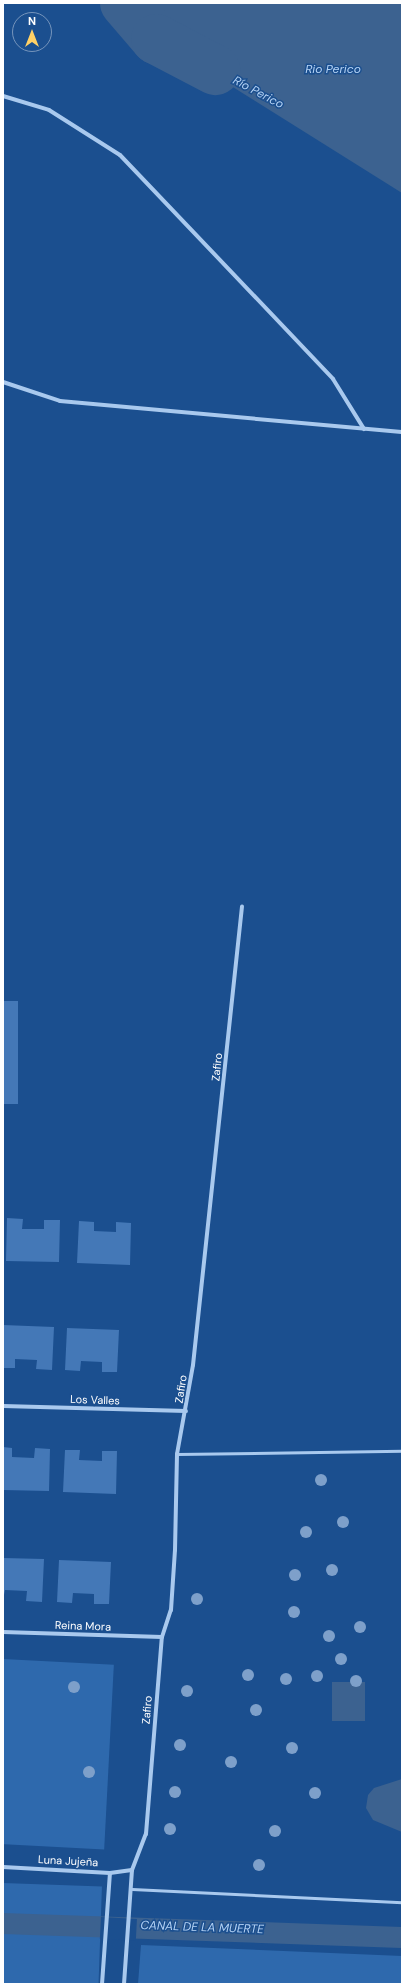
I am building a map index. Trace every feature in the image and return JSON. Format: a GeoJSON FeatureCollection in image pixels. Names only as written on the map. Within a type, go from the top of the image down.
{"type":"FeatureCollection","features":[{"type":"Feature","properties":{"kind":"street"},"geometry":{"type":"LineString","coordinates":[[3,96],[49,110],[120,155],[333,379],[364,429]]}},
{"type":"Feature","properties":{"kind":"street"},"geometry":{"type":"LineString","coordinates":[[3,382],[60,401],[402,432]]}},
{"type":"Feature","properties":{"kind":"street","name":"Zafiro"},"geometry":{"type":"LineString","coordinates":[[132,1870],[146,1834],[162,1637],[171,1610],[175,1550],[177,1454],[186,1411],[209,1232],[242,907]]}},
{"type":"Feature","properties":{"kind":"street","name":"Los Valles"},"geometry":{"type":"LineString","coordinates":[[3,1406],[186,1411]]}},
{"type":"Feature","properties":{"kind":"street","name":"Reina Mora"},"geometry":{"type":"LineString","coordinates":[[3,1632],[162,1637]]}},
{"type":"Feature","properties":{"kind":"street","name":"Luna Jujeña"},"geometry":{"type":"LineString","coordinates":[[3,1867],[110,1872],[132,1870]]}},
{"type":"Feature","properties":{"kind":"street"},"geometry":{"type":"LineString","coordinates":[[124,1984],[132,1889],[132,1870]]}},
{"type":"Feature","properties":{"kind":"street"},"geometry":{"type":"LineString","coordinates":[[102,1984],[109,1908],[110,1872]]}},
{"type":"Feature","properties":{"kind":"lane"},"geometry":{"type":"LineString","coordinates":[[177,1454],[402,1451]]}},
{"type":"Feature","properties":{"kind":"lane"},"geometry":{"type":"LineString","coordinates":[[132,1889],[402,1902]]}},
{"type":"Feature","properties":{"kind":"shaded area"},"geometry":{"type":"Polygon","coordinates":[[[3,1659],[114,1665],[104,1850],[3,1844],[3,1659]]]}},
{"type":"Feature","properties":{"kind":"shaded area"},"geometry":{"type":"Polygon","coordinates":[[[3,1883],[102,1886],[99,1984],[3,1984],[3,1883]]]}},
{"type":"Feature","properties":{"kind":"shaded area"},"geometry":{"type":"Polygon","coordinates":[[[141,1945],[402,1956],[402,1984],[138,1984],[141,1945]]]}},
{"type":"Feature","properties":{"kind":"water","name":"Rio Perico"},"geometry":{"type":"Polygon","coordinates":[[[125,3],[402,3],[402,193],[156,39],[125,3]]]}},
{"type":"Feature","properties":{"kind":"water"},"geometry":{"type":"Polygon","coordinates":[[[332,1682],[365,1682],[365,1721],[332,1721],[332,1682]]]}},
{"type":"Feature","properties":{"kind":"water"},"geometry":{"type":"Polygon","coordinates":[[[402,1779],[402,1832],[373,1820],[366,1808],[368,1795],[374,1788],[402,1779]]]}},
{"type":"Feature","properties":{"kind":"water","name":"CANAL DE LA MUERTE"},"geometry":{"type":"Polygon","coordinates":[[[3,1913],[402,1927],[401,1948],[3,1934],[3,1913]]]}},
{"type":"Feature","properties":{"kind":"pier"},"geometry":{"type":"Polygon","coordinates":[[[101,1917],[137,1919],[136,1941],[100,1939],[101,1917]]]}},
{"type":"Feature","properties":{"kind":"building"},"geometry":{"type":"Polygon","coordinates":[[[3,1001],[18,1001],[18,1104],[3,1104],[3,1001]]]}},
{"type":"Feature","properties":{"kind":"building"},"geometry":{"type":"Polygon","coordinates":[[[7,1218],[23,1219],[22,1229],[44,1229],[44,1220],[60,1220],[59,1262],[6,1261],[7,1218]]]}},
{"type":"Feature","properties":{"kind":"building"},"geometry":{"type":"Polygon","coordinates":[[[79,1221],[94,1222],[94,1231],[116,1232],[116,1222],[131,1223],[130,1265],[77,1263],[79,1221]]]}},
{"type":"Feature","properties":{"kind":"building"},"geometry":{"type":"Polygon","coordinates":[[[3,1325],[54,1327],[52,1370],[36,1369],[37,1360],[15,1359],[15,1368],[3,1368],[3,1325]]]}},
{"type":"Feature","properties":{"kind":"building"},"geometry":{"type":"Polygon","coordinates":[[[67,1328],[119,1330],[117,1372],[102,1372],[102,1362],[81,1361],[80,1371],[65,1370],[67,1328]]]}},
{"type":"Feature","properties":{"kind":"building"},"geometry":{"type":"Polygon","coordinates":[[[3,1447],[12,1448],[12,1457],[34,1458],[35,1448],[50,1449],[49,1491],[3,1490],[3,1447]]]}},
{"type":"Feature","properties":{"kind":"building"},"geometry":{"type":"Polygon","coordinates":[[[65,1450],[80,1450],[79,1460],[102,1461],[102,1451],[117,1451],[116,1494],[63,1492],[65,1450]]]}},
{"type":"Feature","properties":{"kind":"building"},"geometry":{"type":"Polygon","coordinates":[[[3,1558],[44,1559],[42,1602],[26,1601],[27,1591],[5,1590],[3,1600],[3,1558]]]}},
{"type":"Feature","properties":{"kind":"building"},"geometry":{"type":"Polygon","coordinates":[[[59,1560],[111,1562],[109,1604],[94,1604],[94,1594],[73,1593],[72,1603],[57,1602],[59,1560]]]}},
{"type":"Feature","properties":{"kind":"waterway","name":"Río Perico"},"geometry":{"type":"LineString","coordinates":[[125,3],[156,39],[215,70]]}}]}
